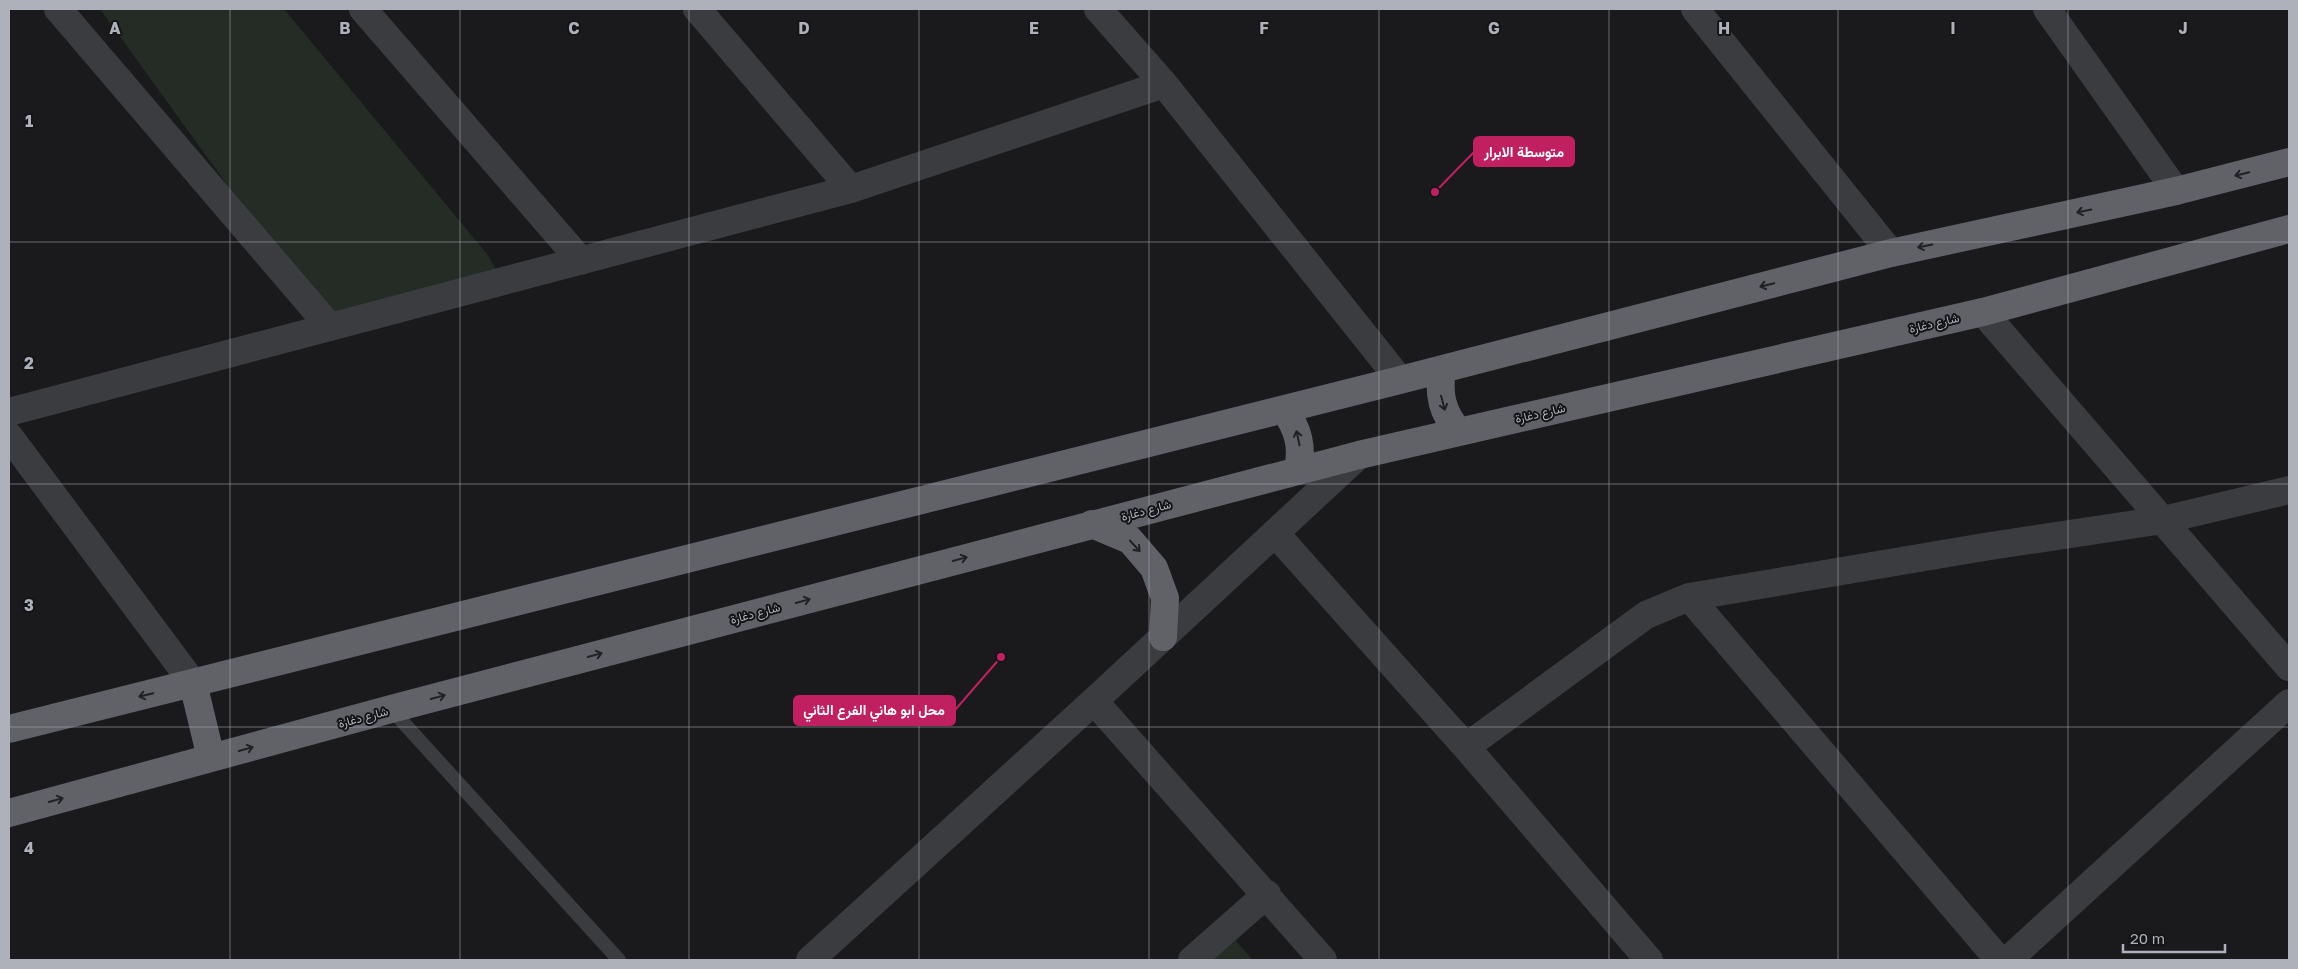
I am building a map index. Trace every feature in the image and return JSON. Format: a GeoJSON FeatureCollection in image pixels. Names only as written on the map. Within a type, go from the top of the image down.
{"type":"FeatureCollection","features":[{"type":"Feature","properties":{"kind":"highway"},"geometry":{"type":"LineString","coordinates":[[9,729],[1400,380],[1891,253],[2176,191],[2289,162]]}},
{"type":"Feature","properties":{"kind":"highway","name":"شارع دغارة"},"geometry":{"type":"LineString","coordinates":[[9,813],[391,709],[1359,454],[1983,312],[2289,229]]}},
{"type":"Feature","properties":{"kind":"highway"},"geometry":{"type":"LineString","coordinates":[[1442,369],[1439,386],[1442,404],[1449,420],[1459,432]]}},
{"type":"Feature","properties":{"kind":"highway"},"geometry":{"type":"LineString","coordinates":[[1284,409],[1294,422],[1300,439],[1301,457],[1298,470]]}},
{"type":"Feature","properties":{"kind":"highway"},"geometry":{"type":"LineString","coordinates":[[1092,524],[1130,540],[1154,568],[1164,598],[1163,637]]}},
{"type":"Feature","properties":{"kind":"highway"},"geometry":{"type":"LineString","coordinates":[[193,683],[211,758]]}},
{"type":"Feature","properties":{"kind":"street"},"geometry":{"type":"LineString","coordinates":[[58,9],[330,327]]}},
{"type":"Feature","properties":{"kind":"street"},"geometry":{"type":"LineString","coordinates":[[363,9],[581,261]]}},
{"type":"Feature","properties":{"kind":"street"},"geometry":{"type":"LineString","coordinates":[[697,9],[851,190]]}},
{"type":"Feature","properties":{"kind":"street"},"geometry":{"type":"LineString","coordinates":[[1098,9],[1164,84],[1400,380]]}},
{"type":"Feature","properties":{"kind":"street"},"geometry":{"type":"LineString","coordinates":[[1695,9],[1891,253]]}},
{"type":"Feature","properties":{"kind":"street"},"geometry":{"type":"LineString","coordinates":[[2047,9],[2176,191]]}},
{"type":"Feature","properties":{"kind":"street"},"geometry":{"type":"LineString","coordinates":[[9,412],[851,190],[1164,84]]}},
{"type":"Feature","properties":{"kind":"street"},"geometry":{"type":"LineString","coordinates":[[1983,312],[2289,667]]}},
{"type":"Feature","properties":{"kind":"street"},"geometry":{"type":"LineString","coordinates":[[9,436],[193,683]]}},
{"type":"Feature","properties":{"kind":"street"},"geometry":{"type":"LineString","coordinates":[[810,960],[1094,701],[1359,454]]}},
{"type":"Feature","properties":{"kind":"street"},"geometry":{"type":"LineString","coordinates":[[1466,747],[1646,615],[1689,597],[1729,592],[1984,547],[2163,520],[2289,490]]}},
{"type":"Feature","properties":{"kind":"street"},"geometry":{"type":"LineString","coordinates":[[1275,533],[1466,747],[1649,960]]}},
{"type":"Feature","properties":{"kind":"street"},"geometry":{"type":"LineString","coordinates":[[1689,597],[1999,960]]}},
{"type":"Feature","properties":{"kind":"street"},"geometry":{"type":"LineString","coordinates":[[1094,701],[1267,894],[1322,960]]}},
{"type":"Feature","properties":{"kind":"street"},"geometry":{"type":"LineString","coordinates":[[2008,960],[2289,703]]}},
{"type":"Feature","properties":{"kind":"street"},"geometry":{"type":"LineString","coordinates":[[1192,960],[1267,894]]}},
{"type":"Feature","properties":{"kind":"lane"},"geometry":{"type":"LineString","coordinates":[[391,709],[619,960]]}},
{"type":"Feature","properties":{"kind":"shaded area"},"geometry":{"type":"Polygon","coordinates":[[[100,9],[284,9],[487,254],[503,281],[330,327],[100,9]]]}},
{"type":"Feature","properties":{"kind":"shaded area"},"geometry":{"type":"Polygon","coordinates":[[[1226,930],[1253,960],[1207,960],[1226,930]]]}},
{"type":"Feature","properties":{"kind":"place","name":"متوسطة الابرار"},"geometry":{"type":"Point","coordinates":[1435,192]}},
{"type":"Feature","properties":{"kind":"place","name":"محل ابو هاني الفرع الثاني"},"geometry":{"type":"Point","coordinates":[1001,657]}}]}
